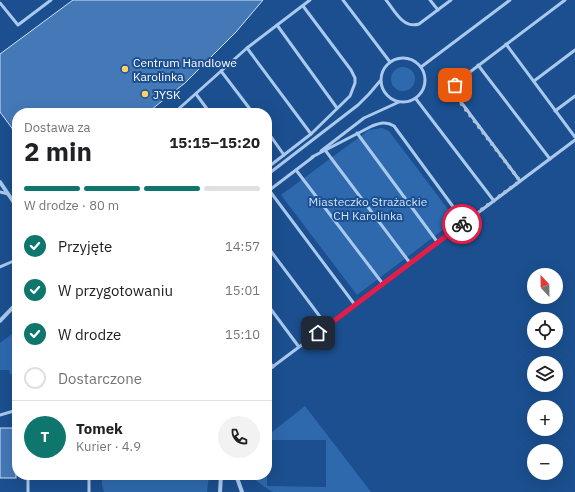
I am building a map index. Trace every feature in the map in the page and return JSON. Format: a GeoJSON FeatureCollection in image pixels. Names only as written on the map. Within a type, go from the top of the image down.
{"type":"FeatureCollection","features":[{"type":"Feature","properties":{"kind":"street"},"geometry":{"type":"LineString","coordinates":[[0,182],[12,199]]}},
{"type":"Feature","properties":{"kind":"street"},"geometry":{"type":"LineString","coordinates":[[0,321],[12,308]]}},
{"type":"Feature","properties":{"kind":"street"},"geometry":{"type":"LineString","coordinates":[[220,492],[221,480]]}},
{"type":"Feature","properties":{"kind":"street"},"geometry":{"type":"LineString","coordinates":[[238,480],[242,492]]}},
{"type":"Feature","properties":{"kind":"lane"},"geometry":{"type":"LineString","coordinates":[[0,2],[18,25],[51,0]]}},
{"type":"Feature","properties":{"kind":"lane"},"geometry":{"type":"LineString","coordinates":[[180,108],[247,48],[310,0]]}},
{"type":"Feature","properties":{"kind":"lane"},"geometry":{"type":"LineString","coordinates":[[343,0],[390,62]]}},
{"type":"Feature","properties":{"kind":"lane"},"geometry":{"type":"LineString","coordinates":[[386,0],[403,22],[407,25],[413,26],[419,24],[451,0]]}},
{"type":"Feature","properties":{"kind":"lane"},"geometry":{"type":"LineString","coordinates":[[430,0],[438,10]]}},
{"type":"Feature","properties":{"kind":"lane"},"geometry":{"type":"LineString","coordinates":[[422,67],[510,0]]}},
{"type":"Feature","properties":{"kind":"lane"},"geometry":{"type":"LineString","coordinates":[[520,181],[454,94],[455,85],[478,65],[565,0]]}},
{"type":"Feature","properties":{"kind":"lane"},"geometry":{"type":"LineString","coordinates":[[272,164],[311,134],[350,96],[353,89],[355,78],[351,70],[303,6]]}},
{"type":"Feature","properties":{"kind":"lane"},"geometry":{"type":"LineString","coordinates":[[277,25],[337,108]]}},
{"type":"Feature","properties":{"kind":"lane"},"geometry":{"type":"LineString","coordinates":[[273,367],[550,159],[575,138],[506,44]]}},
{"type":"Feature","properties":{"kind":"lane"},"geometry":{"type":"LineString","coordinates":[[247,48],[311,134]]}},
{"type":"Feature","properties":{"kind":"lane"},"geometry":{"type":"LineString","coordinates":[[534,81],[575,50]]}},
{"type":"Feature","properties":{"kind":"lane"},"geometry":{"type":"LineString","coordinates":[[399,58],[408,58],[415,61],[422,67],[425,75],[425,83],[422,92],[416,99],[406,102],[395,101],[388,97],[382,90],[380,81],[381,73],[386,64],[399,58]]}},
{"type":"Feature","properties":{"kind":"lane"},"geometry":{"type":"LineString","coordinates":[[478,65],[550,159]]}},
{"type":"Feature","properties":{"kind":"lane"},"geometry":{"type":"LineString","coordinates":[[221,71],[249,108]]}},
{"type":"Feature","properties":{"kind":"lane"},"geometry":{"type":"LineString","coordinates":[[272,171],[358,105],[380,81]]}},
{"type":"Feature","properties":{"kind":"lane"},"geometry":{"type":"LineString","coordinates":[[196,94],[206,108]]}},
{"type":"Feature","properties":{"kind":"lane"},"geometry":{"type":"LineString","coordinates":[[555,111],[575,96]]}},
{"type":"Feature","properties":{"kind":"lane"},"geometry":{"type":"LineString","coordinates":[[416,99],[494,201]]}},
{"type":"Feature","properties":{"kind":"lane"},"geometry":{"type":"LineString","coordinates":[[272,188],[364,118],[399,102]]}},
{"type":"Feature","properties":{"kind":"lane"},"geometry":{"type":"LineString","coordinates":[[312,157],[357,133],[380,123],[386,123],[394,126],[464,223]]}},
{"type":"Feature","properties":{"kind":"lane"},"geometry":{"type":"LineString","coordinates":[[357,133],[438,243]]}},
{"type":"Feature","properties":{"kind":"lane"},"geometry":{"type":"LineString","coordinates":[[272,138],[284,155]]}},
{"type":"Feature","properties":{"kind":"lane"},"geometry":{"type":"LineString","coordinates":[[325,150],[410,263]]}},
{"type":"Feature","properties":{"kind":"lane"},"geometry":{"type":"LineString","coordinates":[[296,170],[383,284]]}},
{"type":"Feature","properties":{"kind":"lane"},"geometry":{"type":"LineString","coordinates":[[0,192],[9,194]]}},
{"type":"Feature","properties":{"kind":"lane"},"geometry":{"type":"LineString","coordinates":[[272,196],[356,305]]}},
{"type":"Feature","properties":{"kind":"lane"},"geometry":{"type":"LineString","coordinates":[[272,253],[327,326]]}},
{"type":"Feature","properties":{"kind":"lane"},"geometry":{"type":"LineString","coordinates":[[0,267],[12,261]]}},
{"type":"Feature","properties":{"kind":"lane"},"geometry":{"type":"LineString","coordinates":[[272,311],[299,347]]}},
{"type":"Feature","properties":{"kind":"lane"},"geometry":{"type":"LineString","coordinates":[[0,414],[12,411]]}},
{"type":"Feature","properties":{"kind":"lane"},"geometry":{"type":"LineString","coordinates":[[28,480],[28,492]]}},
{"type":"Feature","properties":{"kind":"lane"},"geometry":{"type":"LineString","coordinates":[[89,480],[89,492]]}},
{"type":"Feature","properties":{"kind":"green space"},"geometry":{"type":"Polygon","coordinates":[[[403,67],[412,70],[415,79],[412,88],[403,91],[394,88],[391,79],[394,70],[403,67]]]}},
{"type":"Feature","properties":{"kind":"green space","name":"Miasteczko Strażackie CH Karolinka"},"geometry":{"type":"Polygon","coordinates":[[[382,128],[389,131],[456,220],[357,295],[281,195],[369,130],[382,128]]]}},
{"type":"Feature","properties":{"kind":"green space"},"geometry":{"type":"Polygon","coordinates":[[[12,334],[12,374],[10,374],[9,370],[0,370],[0,343],[12,334]]]}},
{"type":"Feature","properties":{"kind":"green space"},"geometry":{"type":"Polygon","coordinates":[[[305,406],[371,492],[273,492],[258,483],[255,480],[267,480],[267,486],[326,487],[326,440],[272,440],[272,432],[305,406]]]}},
{"type":"Feature","properties":{"kind":"green space"},"geometry":{"type":"Polygon","coordinates":[[[102,480],[208,480],[207,492],[104,492],[102,480]]]}},
{"type":"Feature","properties":{"kind":"building"},"geometry":{"type":"Polygon","coordinates":[[[73,0],[263,0],[236,32],[185,83],[153,108],[12,108],[12,128],[0,112],[0,54],[73,0]]]}},
{"type":"Feature","properties":{"kind":"building"},"geometry":{"type":"Polygon","coordinates":[[[0,428],[12,428],[12,478],[0,478],[0,428]]]}},
{"type":"Feature","properties":{"kind":"way so far"},"geometry":{"type":"LineString","coordinates":[[455,85],[454,94],[520,181],[462,224]]}},
{"type":"Feature","properties":{"kind":"place","name":"Centrum Handlowe Karolinka"},"geometry":{"type":"Point","coordinates":[125,69]}},
{"type":"Feature","properties":{"kind":"place","name":"JYSK"},"geometry":{"type":"Point","coordinates":[145,94]}},
{"type":"Feature","properties":{"kind":"route"},"geometry":{"type":"LineString","coordinates":[[318,333],[462,224]]}}]}
